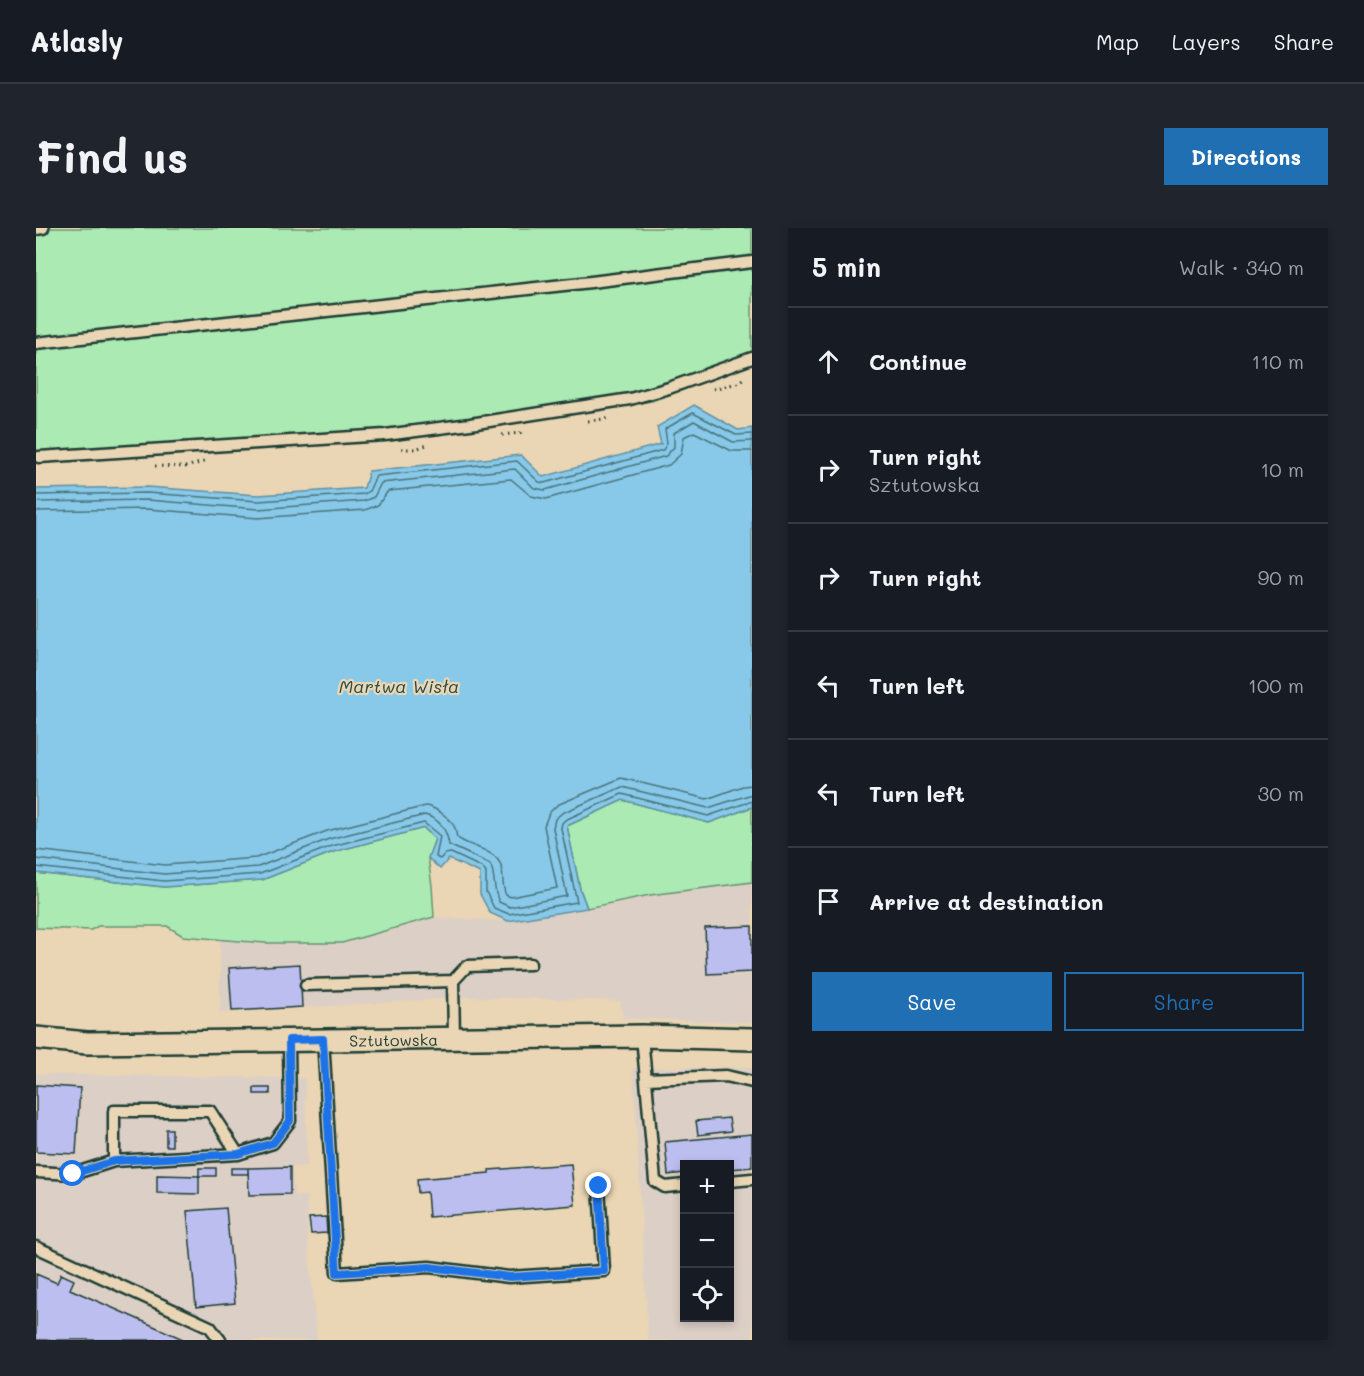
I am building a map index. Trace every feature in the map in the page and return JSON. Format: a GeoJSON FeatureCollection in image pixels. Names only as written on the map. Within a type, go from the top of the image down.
{"type":"FeatureCollection","features":[{"type":"Feature","properties":{"kind":"street","name":"Sztutowska"},"geometry":{"type":"LineString","coordinates":[[36,1038],[87,1043],[642,1036],[752,1039]]}},
{"type":"Feature","properties":{"kind":"lane"},"geometry":{"type":"LineString","coordinates":[[36,229],[43,228]]}},
{"type":"Feature","properties":{"kind":"lane"},"geometry":{"type":"LineString","coordinates":[[36,343],[752,262]]}},
{"type":"Feature","properties":{"kind":"lane"},"geometry":{"type":"LineString","coordinates":[[39,457],[385,435],[449,427],[630,399],[669,388],[752,358]]}},
{"type":"Feature","properties":{"kind":"lane"},"geometry":{"type":"LineString","coordinates":[[454,1038],[453,981],[467,966],[530,964]]}},
{"type":"Feature","properties":{"kind":"lane"},"geometry":{"type":"LineString","coordinates":[[306,985],[453,981]]}},
{"type":"Feature","properties":{"kind":"lane"},"geometry":{"type":"LineString","coordinates":[[642,1036],[655,1181],[665,1187],[680,1185]]}},
{"type":"Feature","properties":{"kind":"lane"},"geometry":{"type":"LineString","coordinates":[[323,1039],[337,1273],[429,1267],[510,1277],[604,1271],[599,1186]]}},
{"type":"Feature","properties":{"kind":"lane"},"geometry":{"type":"LineString","coordinates":[[36,1172],[73,1174],[114,1161],[238,1154],[273,1143],[290,1121],[289,1040]]}},
{"type":"Feature","properties":{"kind":"lane"},"geometry":{"type":"LineString","coordinates":[[646,1079],[726,1076],[752,1082]]}},
{"type":"Feature","properties":{"kind":"lane"},"geometry":{"type":"LineString","coordinates":[[114,1161],[114,1111],[210,1111],[238,1154]]}},
{"type":"Feature","properties":{"kind":"lane"},"geometry":{"type":"LineString","coordinates":[[734,1181],[752,1179]]}},
{"type":"Feature","properties":{"kind":"lane"},"geometry":{"type":"LineString","coordinates":[[36,1246],[210,1327],[220,1340]]}},
{"type":"Feature","properties":{"kind":"shaded area"},"geometry":{"type":"Polygon","coordinates":[[[752,882],[752,1023],[623,1018],[620,1001],[469,997],[220,1013],[220,939],[265,943],[342,943],[434,917],[508,921],[650,895],[752,882]]]}},
{"type":"Feature","properties":{"kind":"shaded area"},"geometry":{"type":"Polygon","coordinates":[[[752,1067],[752,1340],[648,1340],[633,1068],[752,1067]]]}},
{"type":"Feature","properties":{"kind":"shaded area"},"geometry":{"type":"Polygon","coordinates":[[[36,1074],[305,1078],[307,1166],[292,1167],[294,1196],[307,1196],[308,1241],[317,1340],[36,1340],[36,1074]]]}},
{"type":"Feature","properties":{"kind":"green space"},"geometry":{"type":"Polygon","coordinates":[[[36,228],[752,228],[752,362],[652,401],[483,427],[40,461],[36,448],[36,228]]]}},
{"type":"Feature","properties":{"kind":"green space"},"geometry":{"type":"Polygon","coordinates":[[[623,800],[709,823],[752,807],[752,882],[650,895],[587,908],[580,889],[567,826],[623,800]]]}},
{"type":"Feature","properties":{"kind":"green space"},"geometry":{"type":"Polygon","coordinates":[[[424,828],[435,839],[428,858],[434,917],[342,943],[265,943],[183,936],[167,926],[98,926],[91,930],[36,928],[36,873],[164,887],[262,880],[333,852],[424,828]]]}},
{"type":"Feature","properties":{"kind":"water","name":"Martwa Wisła"},"geometry":{"type":"Polygon","coordinates":[[[694,405],[738,430],[752,428],[752,807],[709,823],[623,800],[567,826],[580,889],[587,908],[508,921],[490,913],[480,894],[480,873],[449,859],[440,869],[428,858],[435,839],[424,828],[333,852],[262,880],[164,887],[36,873],[36,489],[147,487],[258,495],[364,488],[369,471],[521,455],[543,477],[661,444],[657,427],[694,405]]]}},
{"type":"Feature","properties":{"kind":"building"},"geometry":{"type":"Polygon","coordinates":[[[752,926],[752,972],[707,974],[705,928],[752,926]]]}},
{"type":"Feature","properties":{"kind":"building"},"geometry":{"type":"Polygon","coordinates":[[[300,964],[302,1007],[232,1011],[229,968],[300,964]]]}},
{"type":"Feature","properties":{"kind":"building"},"geometry":{"type":"Polygon","coordinates":[[[36,1085],[80,1088],[76,1154],[36,1152],[36,1085]]]}},
{"type":"Feature","properties":{"kind":"building"},"geometry":{"type":"Polygon","coordinates":[[[254,1088],[270,1088],[270,1094],[254,1094],[254,1088]]]}},
{"type":"Feature","properties":{"kind":"building"},"geometry":{"type":"Polygon","coordinates":[[[729,1118],[731,1131],[698,1135],[696,1121],[729,1118]]]}},
{"type":"Feature","properties":{"kind":"building"},"geometry":{"type":"Polygon","coordinates":[[[166,1129],[172,1129],[172,1146],[166,1146],[166,1129]]]}},
{"type":"Feature","properties":{"kind":"building"},"geometry":{"type":"Polygon","coordinates":[[[752,1134],[752,1167],[734,1169],[734,1160],[680,1160],[680,1174],[668,1175],[665,1142],[752,1134]]]}},
{"type":"Feature","properties":{"kind":"building"},"geometry":{"type":"Polygon","coordinates":[[[571,1164],[575,1205],[429,1217],[427,1192],[418,1193],[417,1179],[489,1173],[489,1170],[571,1164]]]}},
{"type":"Feature","properties":{"kind":"building"},"geometry":{"type":"Polygon","coordinates":[[[290,1167],[290,1194],[249,1195],[248,1168],[290,1167]]]}},
{"type":"Feature","properties":{"kind":"building"},"geometry":{"type":"Polygon","coordinates":[[[199,1168],[216,1168],[216,1176],[199,1176],[199,1168]]]}},
{"type":"Feature","properties":{"kind":"building"},"geometry":{"type":"Polygon","coordinates":[[[231,1168],[248,1168],[248,1174],[231,1174],[231,1168]]]}},
{"type":"Feature","properties":{"kind":"building"},"geometry":{"type":"Polygon","coordinates":[[[157,1175],[199,1176],[199,1194],[157,1193],[157,1175]]]}},
{"type":"Feature","properties":{"kind":"building"},"geometry":{"type":"Polygon","coordinates":[[[226,1208],[235,1303],[196,1307],[187,1211],[226,1208]]]}},
{"type":"Feature","properties":{"kind":"building"},"geometry":{"type":"Polygon","coordinates":[[[326,1217],[327,1233],[311,1234],[309,1218],[326,1217]]]}},
{"type":"Feature","properties":{"kind":"building"},"geometry":{"type":"Polygon","coordinates":[[[36,1274],[57,1283],[61,1274],[74,1280],[70,1289],[185,1340],[36,1340],[36,1274]]]}},
{"type":"Feature","properties":{"kind":"route"},"geometry":{"type":"LineString","coordinates":[[73,1174],[114,1161],[238,1154],[273,1143],[290,1121],[289,1040],[323,1039],[337,1273],[429,1267],[510,1277],[604,1271],[599,1186]]}}]}
